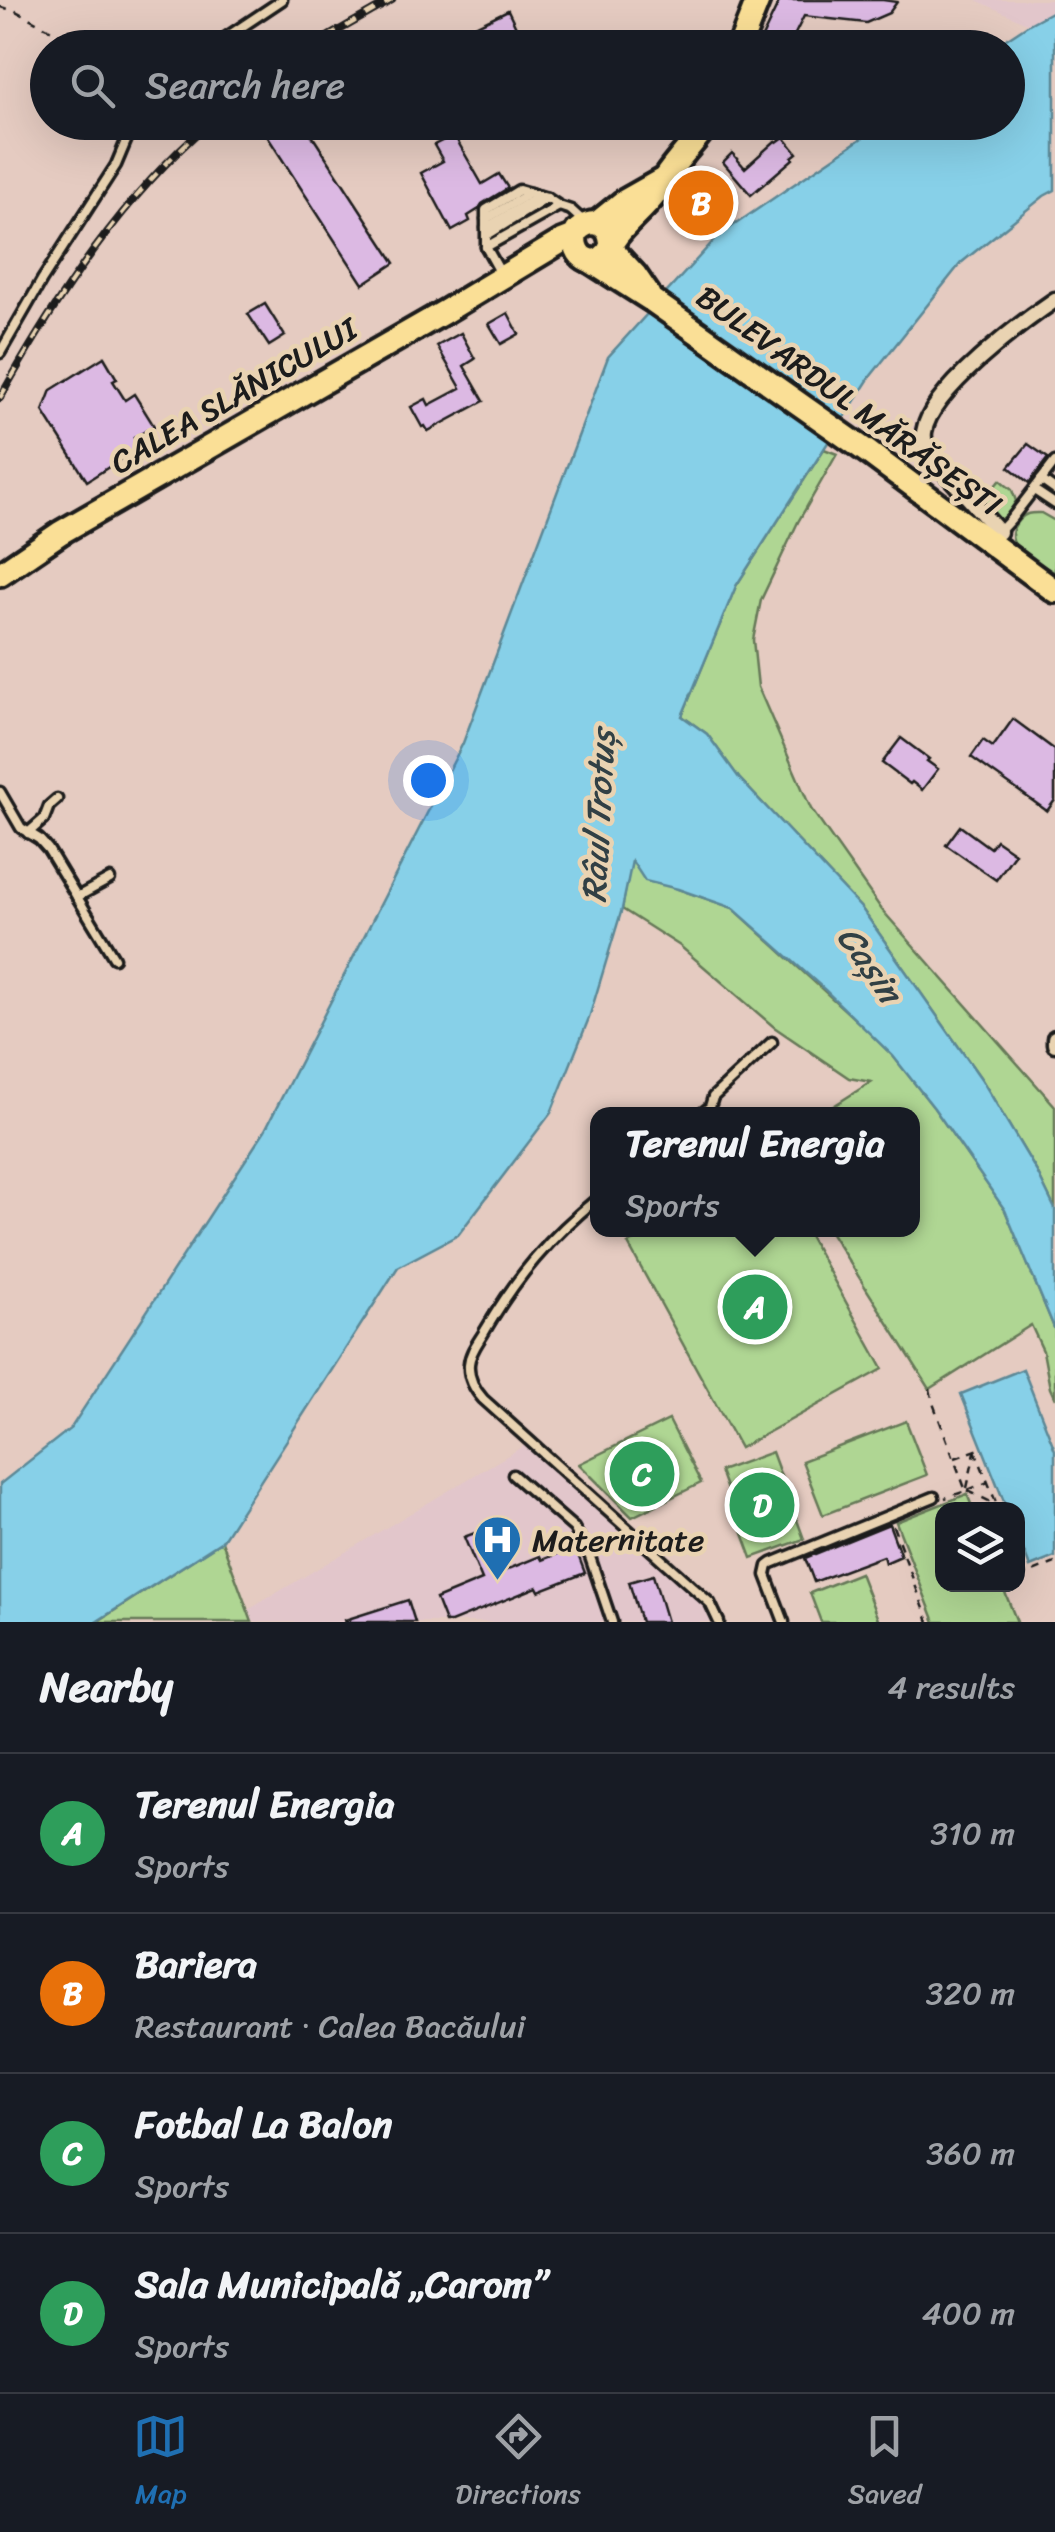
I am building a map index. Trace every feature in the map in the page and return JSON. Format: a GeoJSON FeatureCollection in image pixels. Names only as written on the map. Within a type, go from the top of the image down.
{"type":"FeatureCollection","features":[{"type":"Feature","properties":{"kind":"main road"},"geometry":{"type":"LineString","coordinates":[[746,30],[758,0]]}},
{"type":"Feature","properties":{"kind":"main road"},"geometry":{"type":"LineString","coordinates":[[663,180],[622,202],[586,240],[599,259],[696,140]]}},
{"type":"Feature","properties":{"kind":"main road","name":"CALEA SLĂNICULUI"},"geometry":{"type":"LineString","coordinates":[[0,574],[60,533],[502,276],[586,240]]}},
{"type":"Feature","properties":{"kind":"main road","name":"BULEVARDUL MĂRĂȘEȘTI"},"geometry":{"type":"LineString","coordinates":[[586,240],[654,302],[994,537],[1055,591]]}},
{"type":"Feature","properties":{"kind":"main road","name":"BULEVARDUL MĂRĂȘEȘTI"},"geometry":{"type":"LineString","coordinates":[[611,245],[654,302]]}},
{"type":"Feature","properties":{"kind":"street"},"geometry":{"type":"LineString","coordinates":[[994,537],[929,454],[924,430],[933,412],[964,374],[996,344],[1055,300]]}},
{"type":"Feature","properties":{"kind":"lane"},"geometry":{"type":"LineString","coordinates":[[237,30],[282,0]]}},
{"type":"Feature","properties":{"kind":"lane"},"geometry":{"type":"LineString","coordinates":[[0,354],[116,165],[126,140]]}},
{"type":"Feature","properties":{"kind":"lane"},"geometry":{"type":"LineString","coordinates":[[502,276],[486,246],[486,210],[519,190],[571,210],[586,240]]}},
{"type":"Feature","properties":{"kind":"lane"},"geometry":{"type":"LineString","coordinates":[[486,227],[539,196]]}},
{"type":"Feature","properties":{"kind":"lane"},"geometry":{"type":"LineString","coordinates":[[486,246],[559,206]]}},
{"type":"Feature","properties":{"kind":"lane"},"geometry":{"type":"LineString","coordinates":[[994,537],[1052,472],[1055,462]]}},
{"type":"Feature","properties":{"kind":"lane"},"geometry":{"type":"LineString","coordinates":[[1041,480],[1055,490]]}},
{"type":"Feature","properties":{"kind":"lane"},"geometry":{"type":"LineString","coordinates":[[1034,490],[1055,504]]}},
{"type":"Feature","properties":{"kind":"lane"},"geometry":{"type":"LineString","coordinates":[[0,792],[22,828],[48,849],[114,958]]}},
{"type":"Feature","properties":{"kind":"lane"},"geometry":{"type":"LineString","coordinates":[[28,833],[44,819],[57,799]]}},
{"type":"Feature","properties":{"kind":"lane"},"geometry":{"type":"LineString","coordinates":[[78,897],[110,880]]}},
{"type":"Feature","properties":{"kind":"lane"},"geometry":{"type":"LineString","coordinates":[[710,1107],[713,1097],[772,1042]]}},
{"type":"Feature","properties":{"kind":"lane"},"geometry":{"type":"LineString","coordinates":[[590,1205],[540,1251],[508,1292],[471,1354],[470,1378],[483,1399],[710,1603],[719,1622]]}},
{"type":"Feature","properties":{"kind":"lane"},"geometry":{"type":"LineString","coordinates":[[513,1475],[574,1528],[590,1557],[612,1622]]}},
{"type":"Feature","properties":{"kind":"lane"},"geometry":{"type":"LineString","coordinates":[[784,1622],[766,1574],[768,1566],[934,1497]]}},
{"type":"Feature","properties":{"kind":"path"},"geometry":{"type":"LineString","coordinates":[[0,7],[51,30]]}},
{"type":"Feature","properties":{"kind":"path"},"geometry":{"type":"LineString","coordinates":[[930,1389],[966,1490],[987,1502]]}},
{"type":"Feature","properties":{"kind":"path"},"geometry":{"type":"LineString","coordinates":[[954,1458],[982,1448]]}},
{"type":"Feature","properties":{"kind":"path"},"geometry":{"type":"LineString","coordinates":[[976,1450],[996,1502]]}},
{"type":"Feature","properties":{"kind":"path"},"geometry":{"type":"LineString","coordinates":[[966,1490],[976,1450]]}},
{"type":"Feature","properties":{"kind":"path"},"geometry":{"type":"LineString","coordinates":[[934,1497],[943,1498],[988,1482]]}},
{"type":"Feature","properties":{"kind":"path"},"geometry":{"type":"LineString","coordinates":[[889,1515],[929,1622]]}},
{"type":"Feature","properties":{"kind":"path"},"geometry":{"type":"LineString","coordinates":[[1025,1572],[1055,1563]]}},
{"type":"Feature","properties":{"kind":"shaded area"},"geometry":{"type":"Polygon","coordinates":[[[976,0],[1055,0],[1055,10],[1029,24],[976,0]]]}},
{"type":"Feature","properties":{"kind":"shaded area"},"geometry":{"type":"Polygon","coordinates":[[[532,1441],[710,1603],[719,1622],[252,1622],[248,1610],[532,1441]]]}},
{"type":"Feature","properties":{"kind":"green space"},"geometry":{"type":"Polygon","coordinates":[[[824,449],[837,454],[798,522],[761,600],[753,640],[758,687],[811,809],[882,910],[1055,1106],[1055,1209],[982,1080],[862,909],[739,778],[707,734],[682,716],[736,586],[824,449]]]}},
{"type":"Feature","properties":{"kind":"green space"},"geometry":{"type":"Polygon","coordinates":[[[1000,480],[1012,490],[1016,501],[999,522],[981,502],[1000,480]]]}},
{"type":"Feature","properties":{"kind":"green space"},"geometry":{"type":"Polygon","coordinates":[[[1041,513],[1055,521],[1055,573],[1022,552],[1012,538],[1022,517],[1041,513]]]}},
{"type":"Feature","properties":{"kind":"green space"},"geometry":{"type":"Polygon","coordinates":[[[631,860],[678,889],[733,908],[893,1056],[1005,1210],[1055,1330],[1055,1399],[1043,1351],[1031,1325],[930,1389],[833,1237],[920,1237],[920,1107],[832,1107],[871,1082],[849,1078],[774,1027],[680,946],[622,909],[631,860]]]}},
{"type":"Feature","properties":{"kind":"green space"},"geometry":{"type":"Polygon","coordinates":[[[642,1237],[810,1237],[883,1369],[740,1448],[628,1244],[642,1237]]]}},
{"type":"Feature","properties":{"kind":"green space"},"geometry":{"type":"Polygon","coordinates":[[[669,1420],[701,1483],[632,1517],[579,1464],[669,1420]]]}},
{"type":"Feature","properties":{"kind":"green space"},"geometry":{"type":"Polygon","coordinates":[[[906,1421],[927,1475],[823,1515],[802,1461],[906,1421]]]}},
{"type":"Feature","properties":{"kind":"green space"},"geometry":{"type":"Polygon","coordinates":[[[772,1452],[804,1539],[752,1558],[720,1471],[772,1452]]]}},
{"type":"Feature","properties":{"kind":"green space"},"geometry":{"type":"Polygon","coordinates":[[[967,1494],[970,1502],[947,1502],[967,1494]]]}},
{"type":"Feature","properties":{"kind":"green space"},"geometry":{"type":"Polygon","coordinates":[[[935,1507],[935,1592],[1005,1592],[1017,1622],[935,1622],[896,1522],[935,1507]]]}},
{"type":"Feature","properties":{"kind":"green space"},"geometry":{"type":"Polygon","coordinates":[[[222,1541],[252,1622],[96,1622],[100,1620],[222,1541]]]}},
{"type":"Feature","properties":{"kind":"green space"},"geometry":{"type":"Polygon","coordinates":[[[860,1573],[879,1622],[821,1622],[810,1593],[860,1573]]]}},
{"type":"Feature","properties":{"kind":"water"},"geometry":{"type":"Polygon","coordinates":[[[1055,10],[1055,190],[961,263],[870,377],[736,586],[682,716],[707,734],[739,778],[862,909],[982,1080],[1055,1209],[1055,1330],[1005,1210],[893,1056],[733,908],[645,881],[632,861],[622,909],[589,1018],[551,1113],[458,1235],[398,1267],[222,1541],[96,1622],[0,1622],[0,1484],[71,1428],[265,1130],[463,743],[608,357],[718,236],[859,140],[1025,140],[1025,30],[1020,30],[1055,10]]]}},
{"type":"Feature","properties":{"kind":"water"},"geometry":{"type":"Polygon","coordinates":[[[1023,1369],[1055,1450],[1055,1557],[1030,1567],[1025,1554],[1025,1502],[1004,1502],[961,1394],[1023,1369]]]}},
{"type":"Feature","properties":{"kind":"building"},"geometry":{"type":"Polygon","coordinates":[[[780,0],[897,2],[889,13],[866,23],[804,16],[797,30],[766,30],[780,0]]]}},
{"type":"Feature","properties":{"kind":"building"},"geometry":{"type":"Polygon","coordinates":[[[508,10],[517,30],[467,30],[508,10]]]}},
{"type":"Feature","properties":{"kind":"building"},"geometry":{"type":"Polygon","coordinates":[[[270,140],[315,140],[395,263],[363,284],[270,140]]]}},
{"type":"Feature","properties":{"kind":"building"},"geometry":{"type":"Polygon","coordinates":[[[457,140],[482,184],[499,174],[508,188],[482,204],[468,216],[470,221],[452,231],[421,173],[443,161],[434,145],[457,140]]]}},
{"type":"Feature","properties":{"kind":"building"},"geometry":{"type":"Polygon","coordinates":[[[786,140],[797,153],[751,195],[723,162],[732,153],[745,168],[777,142],[786,140]]]}},
{"type":"Feature","properties":{"kind":"building"},"geometry":{"type":"Polygon","coordinates":[[[265,304],[285,336],[269,346],[248,314],[265,304]]]}},
{"type":"Feature","properties":{"kind":"building"},"geometry":{"type":"Polygon","coordinates":[[[508,313],[519,334],[501,344],[489,324],[508,313]]]}},
{"type":"Feature","properties":{"kind":"building"},"geometry":{"type":"Polygon","coordinates":[[[461,333],[475,359],[464,366],[484,401],[428,431],[411,407],[426,399],[429,405],[461,388],[437,346],[461,333]]]}},
{"type":"Feature","properties":{"kind":"building"},"geometry":{"type":"Polygon","coordinates":[[[104,357],[125,400],[134,394],[154,426],[134,438],[140,447],[87,481],[43,411],[51,390],[104,357]]]}},
{"type":"Feature","properties":{"kind":"building"},"geometry":{"type":"Polygon","coordinates":[[[1028,444],[1048,458],[1029,483],[1009,467],[1028,444]]]}},
{"type":"Feature","properties":{"kind":"building"},"geometry":{"type":"Polygon","coordinates":[[[1013,719],[1055,750],[1055,800],[1047,811],[971,757],[983,740],[993,747],[1013,719]]]}},
{"type":"Feature","properties":{"kind":"building"},"geometry":{"type":"Polygon","coordinates":[[[901,738],[938,769],[922,790],[882,763],[901,738]]]}},
{"type":"Feature","properties":{"kind":"building"},"geometry":{"type":"Polygon","coordinates":[[[960,826],[990,848],[996,840],[1015,853],[996,880],[946,845],[960,826]]]}},
{"type":"Feature","properties":{"kind":"building"},"geometry":{"type":"Polygon","coordinates":[[[889,1524],[901,1556],[885,1563],[883,1556],[814,1582],[805,1558],[889,1524]]]}},
{"type":"Feature","properties":{"kind":"building"},"geometry":{"type":"Polygon","coordinates":[[[488,1528],[506,1570],[575,1547],[585,1573],[445,1622],[436,1599],[482,1580],[464,1537],[488,1528]]]}},
{"type":"Feature","properties":{"kind":"building"},"geometry":{"type":"Polygon","coordinates":[[[653,1575],[667,1622],[641,1622],[629,1582],[653,1575]]]}},
{"type":"Feature","properties":{"kind":"building"},"geometry":{"type":"Polygon","coordinates":[[[408,1600],[415,1622],[345,1622],[345,1620],[408,1600]]]}},
{"type":"Feature","properties":{"kind":"railway"},"geometry":{"type":"LineString","coordinates":[[340,30],[392,0]]}},
{"type":"Feature","properties":{"kind":"railway"},"geometry":{"type":"LineString","coordinates":[[0,398],[93,251],[148,183],[190,140]]}},
{"type":"Feature","properties":{"kind":"place","name":"Bariera"},"geometry":{"type":"Point","coordinates":[701,203]}},
{"type":"Feature","properties":{"kind":"place","name":"Terenul Energia"},"geometry":{"type":"Point","coordinates":[755,1307]}},
{"type":"Feature","properties":{"kind":"place","name":"Fotbal La Balon"},"geometry":{"type":"Point","coordinates":[642,1474]}},
{"type":"Feature","properties":{"kind":"place","name":"Sala Municipală „Carom”"},"geometry":{"type":"Point","coordinates":[762,1505]}},
{"type":"Feature","properties":{"kind":"place","name":"Maternitate"},"geometry":{"type":"Point","coordinates":[497,1582]}},
{"type":"Feature","properties":{"kind":"water label","name":"Râul Trotuș"},"geometry":{"type":"Point","coordinates":[598,816]}},
{"type":"Feature","properties":{"kind":"water label","name":"Cașin"},"geometry":{"type":"Point","coordinates":[870,964]}}]}
